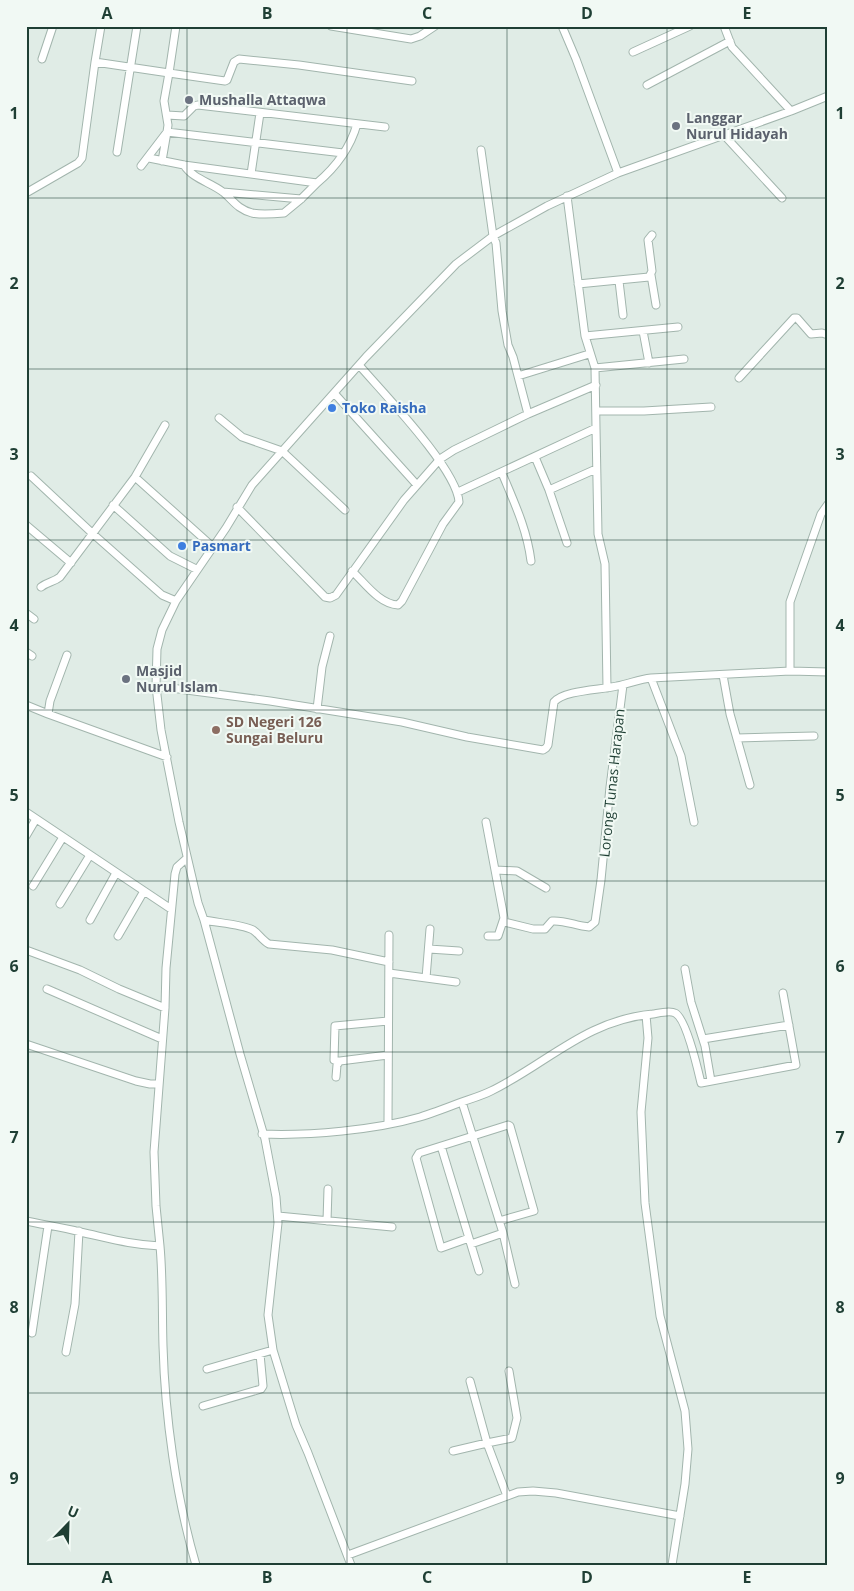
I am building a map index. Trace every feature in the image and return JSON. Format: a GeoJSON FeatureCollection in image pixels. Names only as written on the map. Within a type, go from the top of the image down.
{"type":"FeatureCollection","features":[{"type":"Feature","properties":{"kind":"street"},"geometry":{"type":"LineString","coordinates":[[42,59],[53,26]]}},
{"type":"Feature","properties":{"kind":"street"},"geometry":{"type":"LineString","coordinates":[[26,193],[78,163],[82,158],[100,26]]}},
{"type":"Feature","properties":{"kind":"street"},"geometry":{"type":"LineString","coordinates":[[117,152],[137,26]]}},
{"type":"Feature","properties":{"kind":"street"},"geometry":{"type":"LineString","coordinates":[[162,161],[168,125],[164,101],[176,26]]}},
{"type":"Feature","properties":{"kind":"street"},"geometry":{"type":"LineString","coordinates":[[331,26],[369,29],[411,39],[420,36],[435,26]]}},
{"type":"Feature","properties":{"kind":"street"},"geometry":{"type":"LineString","coordinates":[[562,26],[618,173]]}},
{"type":"Feature","properties":{"kind":"street"},"geometry":{"type":"LineString","coordinates":[[633,52],[690,26]]}},
{"type":"Feature","properties":{"kind":"street"},"geometry":{"type":"LineString","coordinates":[[724,26],[732,47],[791,111]]}},
{"type":"Feature","properties":{"kind":"street"},"geometry":{"type":"LineString","coordinates":[[647,85],[730,41]]}},
{"type":"Feature","properties":{"kind":"street"},"geometry":{"type":"LineString","coordinates":[[95,62],[225,81],[234,62],[239,59],[299,65],[412,81]]}},
{"type":"Feature","properties":{"kind":"street"},"geometry":{"type":"LineString","coordinates":[[351,1565],[296,1425],[273,1350],[268,1316],[278,1216],[276,1197],[264,1139],[198,903],[166,757],[156,686],[157,649],[162,630],[176,601],[252,485],[359,365],[456,264],[492,236],[567,196],[618,173],[828,96]]}},
{"type":"Feature","properties":{"kind":"street"},"geometry":{"type":"LineString","coordinates":[[167,115],[184,116],[194,106],[198,105],[386,127]]}},
{"type":"Feature","properties":{"kind":"street"},"geometry":{"type":"LineString","coordinates":[[251,174],[260,113]]}},
{"type":"Feature","properties":{"kind":"street"},"geometry":{"type":"LineString","coordinates":[[184,165],[189,173],[223,192],[230,201],[242,209],[252,212],[284,213],[338,164],[343,153],[350,146],[357,124]]}},
{"type":"Feature","properties":{"kind":"street"},"geometry":{"type":"LineString","coordinates":[[167,132],[343,153]]}},
{"type":"Feature","properties":{"kind":"street"},"geometry":{"type":"LineString","coordinates":[[141,166],[167,132]]}},
{"type":"Feature","properties":{"kind":"street"},"geometry":{"type":"LineString","coordinates":[[723,134],[782,198]]}},
{"type":"Feature","properties":{"kind":"street"},"geometry":{"type":"LineString","coordinates":[[481,150],[492,236],[496,243],[502,311],[508,345],[528,414]]}},
{"type":"Feature","properties":{"kind":"street"},"geometry":{"type":"LineString","coordinates":[[148,158],[184,165],[317,183]]}},
{"type":"Feature","properties":{"kind":"street"},"geometry":{"type":"LineString","coordinates":[[223,192],[301,199]]}},
{"type":"Feature","properties":{"kind":"street"},"geometry":{"type":"LineString","coordinates":[[567,196],[585,336],[589,354],[595,368],[598,534],[605,564],[607,688]]}},
{"type":"Feature","properties":{"kind":"street"},"geometry":{"type":"LineString","coordinates":[[652,234],[648,240],[656,305]]}},
{"type":"Feature","properties":{"kind":"street"},"geometry":{"type":"LineString","coordinates":[[578,284],[646,278],[651,275]]}},
{"type":"Feature","properties":{"kind":"street"},"geometry":{"type":"LineString","coordinates":[[619,281],[623,315]]}},
{"type":"Feature","properties":{"kind":"street"},"geometry":{"type":"LineString","coordinates":[[739,378],[794,318],[797,318],[811,334],[822,333],[828,336]]}},
{"type":"Feature","properties":{"kind":"street"},"geometry":{"type":"LineString","coordinates":[[585,336],[678,327]]}},
{"type":"Feature","properties":{"kind":"street"},"geometry":{"type":"LineString","coordinates":[[644,331],[649,363]]}},
{"type":"Feature","properties":{"kind":"street"},"geometry":{"type":"LineString","coordinates":[[518,376],[589,354]]}},
{"type":"Feature","properties":{"kind":"street"},"geometry":{"type":"LineString","coordinates":[[595,368],[684,359]]}},
{"type":"Feature","properties":{"kind":"street"},"geometry":{"type":"LineString","coordinates":[[352,571],[382,600],[398,605],[402,601],[443,524],[459,502],[458,492],[440,460],[359,365]]}},
{"type":"Feature","properties":{"kind":"street"},"geometry":{"type":"LineString","coordinates":[[237,507],[325,598],[330,598],[336,595],[417,485],[440,460],[454,450],[528,414],[596,385]]}},
{"type":"Feature","properties":{"kind":"street"},"geometry":{"type":"LineString","coordinates":[[334,393],[417,485]]}},
{"type":"Feature","properties":{"kind":"street"},"geometry":{"type":"LineString","coordinates":[[596,411],[644,411],[711,407]]}},
{"type":"Feature","properties":{"kind":"street"},"geometry":{"type":"LineString","coordinates":[[219,418],[242,437],[282,451],[345,510]]}},
{"type":"Feature","properties":{"kind":"street"},"geometry":{"type":"LineString","coordinates":[[41,587],[60,577],[71,563],[135,477],[165,425]]}},
{"type":"Feature","properties":{"kind":"street"},"geometry":{"type":"LineString","coordinates":[[458,492],[596,428]]}},
{"type":"Feature","properties":{"kind":"street"},"geometry":{"type":"LineString","coordinates":[[535,457],[567,542]]}},
{"type":"Feature","properties":{"kind":"street"},"geometry":{"type":"LineString","coordinates":[[549,490],[596,469]]}},
{"type":"Feature","properties":{"kind":"street"},"geometry":{"type":"LineString","coordinates":[[502,473],[519,513],[528,542],[531,561]]}},
{"type":"Feature","properties":{"kind":"street"},"geometry":{"type":"LineString","coordinates":[[31,476],[92,534],[162,595],[176,601]]}},
{"type":"Feature","properties":{"kind":"street"},"geometry":{"type":"LineString","coordinates":[[135,477],[213,546]]}},
{"type":"Feature","properties":{"kind":"street"},"geometry":{"type":"LineString","coordinates":[[790,671],[790,602],[821,514],[828,504]]}},
{"type":"Feature","properties":{"kind":"street"},"geometry":{"type":"LineString","coordinates":[[113,505],[170,556],[185,566],[196,570]]}},
{"type":"Feature","properties":{"kind":"street"},"geometry":{"type":"LineString","coordinates":[[26,525],[71,563]]}},
{"type":"Feature","properties":{"kind":"street"},"geometry":{"type":"LineString","coordinates":[[26,613],[34,619]]}},
{"type":"Feature","properties":{"kind":"street"},"geometry":{"type":"LineString","coordinates":[[317,709],[322,667],[330,636]]}},
{"type":"Feature","properties":{"kind":"street"},"geometry":{"type":"LineString","coordinates":[[48,714],[50,701],[67,655]]}},
{"type":"Feature","properties":{"kind":"street"},"geometry":{"type":"LineString","coordinates":[[156,686],[270,701],[402,722],[467,737],[543,750],[548,745],[552,705],[556,699],[580,691],[607,688],[638,679],[651,678],[790,671],[828,672]]}},
{"type":"Feature","properties":{"kind":"street"},"geometry":{"type":"LineString","coordinates":[[723,675],[750,786]]}},
{"type":"Feature","properties":{"kind":"street"},"geometry":{"type":"LineString","coordinates":[[651,678],[680,756],[694,822]]}},
{"type":"Feature","properties":{"kind":"street","name":"Lorong Tunas Harapan"},"geometry":{"type":"LineString","coordinates":[[504,922],[533,929],[545,929],[552,921],[563,920],[576,926],[589,927],[595,922],[602,880],[610,787],[622,685]]}},
{"type":"Feature","properties":{"kind":"street"},"geometry":{"type":"LineString","coordinates":[[26,706],[166,757]]}},
{"type":"Feature","properties":{"kind":"street"},"geometry":{"type":"LineString","coordinates":[[737,738],[814,736]]}},
{"type":"Feature","properties":{"kind":"street"},"geometry":{"type":"LineString","coordinates":[[26,812],[171,909]]}},
{"type":"Feature","properties":{"kind":"street"},"geometry":{"type":"LineString","coordinates":[[26,836],[36,819]]}},
{"type":"Feature","properties":{"kind":"street"},"geometry":{"type":"LineString","coordinates":[[486,822],[504,922],[498,936],[488,936]]}},
{"type":"Feature","properties":{"kind":"street"},"geometry":{"type":"LineString","coordinates":[[34,886],[63,837]]}},
{"type":"Feature","properties":{"kind":"street"},"geometry":{"type":"LineString","coordinates":[[60,904],[90,854]]}},
{"type":"Feature","properties":{"kind":"street"},"geometry":{"type":"LineString","coordinates":[[187,858],[177,867],[171,909],[154,1152],[156,1206],[163,1278],[163,1347],[171,1429],[181,1497],[196,1565]]}},
{"type":"Feature","properties":{"kind":"street"},"geometry":{"type":"LineString","coordinates":[[496,870],[517,871],[546,888]]}},
{"type":"Feature","properties":{"kind":"street"},"geometry":{"type":"LineString","coordinates":[[90,920],[116,873]]}},
{"type":"Feature","properties":{"kind":"street"},"geometry":{"type":"LineString","coordinates":[[118,936],[144,891]]}},
{"type":"Feature","properties":{"kind":"street"},"geometry":{"type":"LineString","coordinates":[[204,920],[247,928],[255,931],[261,939],[269,944],[332,950],[389,962]]}},
{"type":"Feature","properties":{"kind":"street"},"geometry":{"type":"LineString","coordinates":[[426,978],[430,930]]}},
{"type":"Feature","properties":{"kind":"street"},"geometry":{"type":"LineString","coordinates":[[388,1123],[389,935]]}},
{"type":"Feature","properties":{"kind":"street"},"geometry":{"type":"LineString","coordinates":[[428,949],[459,951]]}},
{"type":"Feature","properties":{"kind":"street"},"geometry":{"type":"LineString","coordinates":[[26,950],[80,970],[165,1008]]}},
{"type":"Feature","properties":{"kind":"street"},"geometry":{"type":"LineString","coordinates":[[685,969],[691,1002],[705,1046],[711,1081]]}},
{"type":"Feature","properties":{"kind":"street"},"geometry":{"type":"LineString","coordinates":[[388,973],[456,982]]}},
{"type":"Feature","properties":{"kind":"street"},"geometry":{"type":"LineString","coordinates":[[46,989],[162,1038]]}},
{"type":"Feature","properties":{"kind":"street"},"geometry":{"type":"LineString","coordinates":[[264,1139],[420,1117],[490,1092],[535,1066],[582,1035],[609,1023],[646,1015],[673,1012],[677,1014],[690,1042],[701,1083],[796,1065],[783,993]]}},
{"type":"Feature","properties":{"kind":"street"},"geometry":{"type":"LineString","coordinates":[[646,1015],[648,1038],[641,1112],[645,1203],[660,1316],[685,1411],[688,1449],[672,1565]]}},
{"type":"Feature","properties":{"kind":"street"},"geometry":{"type":"LineString","coordinates":[[388,1021],[335,1026],[334,1060],[340,1062],[388,1055]]}},
{"type":"Feature","properties":{"kind":"street"},"geometry":{"type":"LineString","coordinates":[[702,1040],[789,1025]]}},
{"type":"Feature","properties":{"kind":"street"},"geometry":{"type":"LineString","coordinates":[[26,1044],[136,1081],[159,1084]]}},
{"type":"Feature","properties":{"kind":"street"},"geometry":{"type":"LineString","coordinates":[[336,1077],[337,1065],[340,1062]]}},
{"type":"Feature","properties":{"kind":"street"},"geometry":{"type":"LineString","coordinates":[[462,1102],[503,1233],[515,1284]]}},
{"type":"Feature","properties":{"kind":"street"},"geometry":{"type":"LineString","coordinates":[[499,1221],[534,1211],[510,1126],[472,1135],[419,1153],[416,1158],[441,1248],[503,1233]]}},
{"type":"Feature","properties":{"kind":"street"},"geometry":{"type":"LineString","coordinates":[[441,1146],[479,1271]]}},
{"type":"Feature","properties":{"kind":"street"},"geometry":{"type":"LineString","coordinates":[[327,1221],[328,1189]]}},
{"type":"Feature","properties":{"kind":"street"},"geometry":{"type":"LineString","coordinates":[[278,1216],[392,1227]]}},
{"type":"Feature","properties":{"kind":"street"},"geometry":{"type":"LineString","coordinates":[[26,1221],[120,1243],[138,1246],[160,1246]]}},
{"type":"Feature","properties":{"kind":"street"},"geometry":{"type":"LineString","coordinates":[[32,1333],[48,1226]]}},
{"type":"Feature","properties":{"kind":"street"},"geometry":{"type":"LineString","coordinates":[[66,1352],[76,1304],[79,1232]]}},
{"type":"Feature","properties":{"kind":"street"},"geometry":{"type":"LineString","coordinates":[[207,1369],[273,1350]]}},
{"type":"Feature","properties":{"kind":"street"},"geometry":{"type":"LineString","coordinates":[[203,1406],[261,1389],[263,1386],[260,1354]]}},
{"type":"Feature","properties":{"kind":"street"},"geometry":{"type":"LineString","coordinates":[[453,1451],[512,1438],[517,1418],[509,1371]]}},
{"type":"Feature","properties":{"kind":"street"},"geometry":{"type":"LineString","coordinates":[[470,1381],[487,1443],[507,1496]]}},
{"type":"Feature","properties":{"kind":"street"},"geometry":{"type":"LineString","coordinates":[[348,1556],[518,1492],[556,1493],[680,1516]]}},
{"type":"Feature","properties":{"kind":"place","name":"Mushalla Attaqwa"},"geometry":{"type":"Point","coordinates":[189,100]}},
{"type":"Feature","properties":{"kind":"place","name":"Langgar Nurul Hidayah"},"geometry":{"type":"Point","coordinates":[676,126]}},
{"type":"Feature","properties":{"kind":"place","name":"Toko Raisha"},"geometry":{"type":"Point","coordinates":[332,408]}},
{"type":"Feature","properties":{"kind":"place","name":"Pasmart"},"geometry":{"type":"Point","coordinates":[182,546]}},
{"type":"Feature","properties":{"kind":"place","name":"Masjid Nurul Islam"},"geometry":{"type":"Point","coordinates":[126,679]}},
{"type":"Feature","properties":{"kind":"place","name":"SD Negeri 126 Sungai Beluru"},"geometry":{"type":"Point","coordinates":[216,730]}}]}
